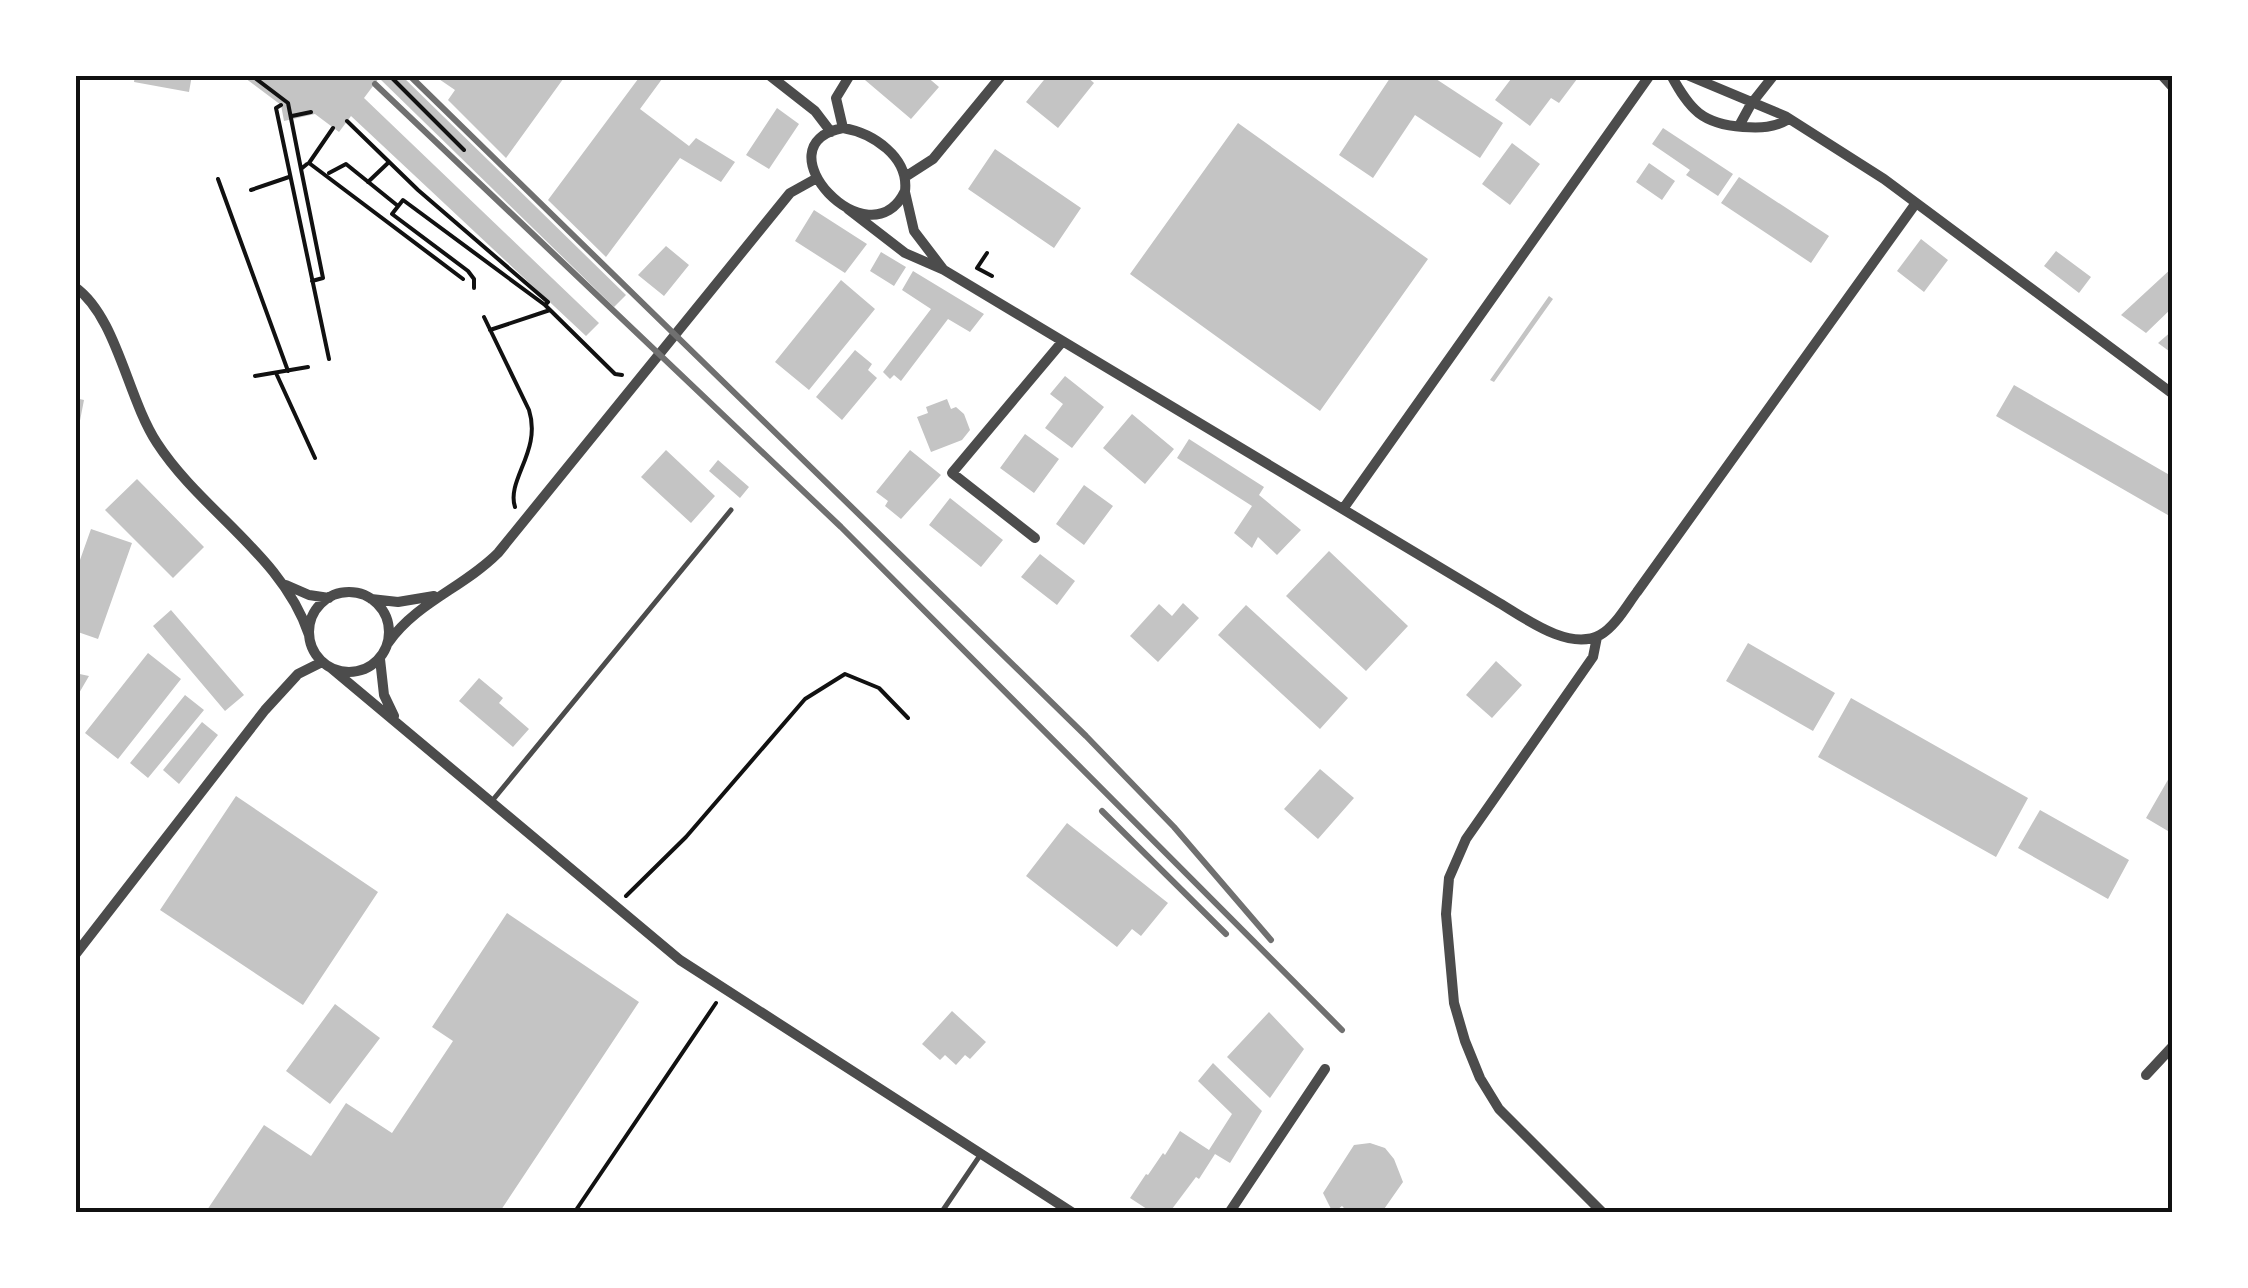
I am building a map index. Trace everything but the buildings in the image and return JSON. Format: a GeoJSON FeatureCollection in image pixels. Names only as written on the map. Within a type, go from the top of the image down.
{"type":"FeatureCollection","features":[{"type":"Feature","properties":{"kind":"street"},"geometry":{"type":"LineString","coordinates":[[769,75],[816,111],[830,132]]}},
{"type":"Feature","properties":{"kind":"street"},"geometry":{"type":"LineString","coordinates":[[843,128],[836,100],[850,75]]}},
{"type":"Feature","properties":{"kind":"street"},"geometry":{"type":"LineString","coordinates":[[905,177],[929,163],[1002,75]]}},
{"type":"Feature","properties":{"kind":"street"},"geometry":{"type":"LineString","coordinates":[[1343,510],[1650,75]]}},
{"type":"Feature","properties":{"kind":"street"},"geometry":{"type":"LineString","coordinates":[[1671,75],[1699,114],[1716,124],[1770,127],[1789,119]]}},
{"type":"Feature","properties":{"kind":"street"},"geometry":{"type":"LineString","coordinates":[[1686,75],[1789,119],[1916,204],[2173,394]]}},
{"type":"Feature","properties":{"kind":"street"},"geometry":{"type":"LineString","coordinates":[[1739,126],[1750,104],[1774,75]]}},
{"type":"Feature","properties":{"kind":"street"},"geometry":{"type":"LineString","coordinates":[[2164,75],[2173,86]]}},
{"type":"Feature","properties":{"kind":"street"},"geometry":{"type":"LineString","coordinates":[[944,270],[914,231],[905,177],[886,148],[865,134],[843,128],[820,138],[813,148],[812,162],[825,192],[905,253],[944,270],[1542,627],[1572,638],[1606,632],[1638,592],[1916,204]]}},
{"type":"Feature","properties":{"kind":"street"},"geometry":{"type":"LineString","coordinates":[[397,721],[386,701],[380,659],[388,643],[413,613],[498,553],[790,193],[817,178]]}},
{"type":"Feature","properties":{"kind":"street"},"geometry":{"type":"LineString","coordinates":[[848,209],[883,211],[898,202],[906,190]]}},
{"type":"Feature","properties":{"kind":"street"},"geometry":{"type":"LineString","coordinates":[[75,288],[93,303],[104,320],[134,400],[158,445],[281,582],[313,650],[326,665],[680,960],[1072,1213]]}},
{"type":"Feature","properties":{"kind":"street"},"geometry":{"type":"LineString","coordinates":[[1035,538],[952,472],[1062,342]]}},
{"type":"Feature","properties":{"kind":"street"},"geometry":{"type":"LineString","coordinates":[[281,582],[328,598],[351,592],[408,601],[439,594]]}},
{"type":"Feature","properties":{"kind":"street"},"geometry":{"type":"LineString","coordinates":[[309,636],[316,608],[328,598]]}},
{"type":"Feature","properties":{"kind":"street"},"geometry":{"type":"LineString","coordinates":[[371,598],[386,618],[388,643]]}},
{"type":"Feature","properties":{"kind":"street"},"geometry":{"type":"LineString","coordinates":[[1596,636],[1593,657],[1466,838],[1449,878],[1446,914],[1450,976],[1459,1024],[1485,1087],[1499,1109],[1603,1213]]}},
{"type":"Feature","properties":{"kind":"street"},"geometry":{"type":"LineString","coordinates":[[75,956],[265,710],[298,674],[326,665],[356,672],[380,659]]}},
{"type":"Feature","properties":{"kind":"street"},"geometry":{"type":"LineString","coordinates":[[2146,1075],[2173,1046]]}},
{"type":"Feature","properties":{"kind":"street"},"geometry":{"type":"LineString","coordinates":[[1229,1213],[1325,1070]]}},
{"type":"Feature","properties":{"kind":"lane"},"geometry":{"type":"LineString","coordinates":[[492,801],[731,510]]}},
{"type":"Feature","properties":{"kind":"lane"},"geometry":{"type":"LineString","coordinates":[[941,1213],[980,1154]]}},
{"type":"Feature","properties":{"kind":"path"},"geometry":{"type":"LineString","coordinates":[[251,75],[288,103],[323,278],[312,281]]}},
{"type":"Feature","properties":{"kind":"path"},"geometry":{"type":"LineString","coordinates":[[389,75],[464,150]]}},
{"type":"Feature","properties":{"kind":"path"},"geometry":{"type":"LineString","coordinates":[[281,105],[276,108],[329,360]]}},
{"type":"Feature","properties":{"kind":"path"},"geometry":{"type":"LineString","coordinates":[[291,116],[311,112]]}},
{"type":"Feature","properties":{"kind":"path"},"geometry":{"type":"LineString","coordinates":[[347,121],[388,162],[548,302],[547,307]]}},
{"type":"Feature","properties":{"kind":"path"},"geometry":{"type":"LineString","coordinates":[[301,169],[333,128]]}},
{"type":"Feature","properties":{"kind":"path"},"geometry":{"type":"LineString","coordinates":[[368,182],[388,162]]}},
{"type":"Feature","properties":{"kind":"path"},"geometry":{"type":"LineString","coordinates":[[309,163],[463,279]]}},
{"type":"Feature","properties":{"kind":"path"},"geometry":{"type":"LineString","coordinates":[[329,173],[346,164],[398,206]]}},
{"type":"Feature","properties":{"kind":"path"},"geometry":{"type":"LineString","coordinates":[[251,190],[290,177]]}},
{"type":"Feature","properties":{"kind":"path"},"geometry":{"type":"LineString","coordinates":[[218,179],[288,371]]}},
{"type":"Feature","properties":{"kind":"path"},"geometry":{"type":"LineString","coordinates":[[474,288],[474,278],[468,271],[392,214],[403,200],[547,307],[615,374],[625,375]]}},
{"type":"Feature","properties":{"kind":"path"},"geometry":{"type":"LineString","coordinates":[[986,253],[978,268],[992,276]]}},
{"type":"Feature","properties":{"kind":"path"},"geometry":{"type":"LineString","coordinates":[[490,330],[547,307]]}},
{"type":"Feature","properties":{"kind":"path"},"geometry":{"type":"LineString","coordinates":[[484,317],[532,424],[528,460],[514,491],[515,508]]}},
{"type":"Feature","properties":{"kind":"path"},"geometry":{"type":"LineString","coordinates":[[255,376],[308,368]]}},
{"type":"Feature","properties":{"kind":"path"},"geometry":{"type":"LineString","coordinates":[[276,373],[315,458]]}},
{"type":"Feature","properties":{"kind":"path"},"geometry":{"type":"LineString","coordinates":[[615,907],[686,836],[805,699],[826,684],[845,674],[879,688],[908,718]]}},
{"type":"Feature","properties":{"kind":"path"},"geometry":{"type":"LineString","coordinates":[[574,1213],[724,990]]}},
{"type":"Feature","properties":{"kind":"railway"},"geometry":{"type":"LineString","coordinates":[[409,75],[1086,736],[1174,827],[1271,940]]}},
{"type":"Feature","properties":{"kind":"railway"},"geometry":{"type":"LineString","coordinates":[[375,84],[841,527],[1342,1030]]}},
{"type":"Feature","properties":{"kind":"railway"},"geometry":{"type":"LineString","coordinates":[[1102,811],[1226,934]]}}]}
